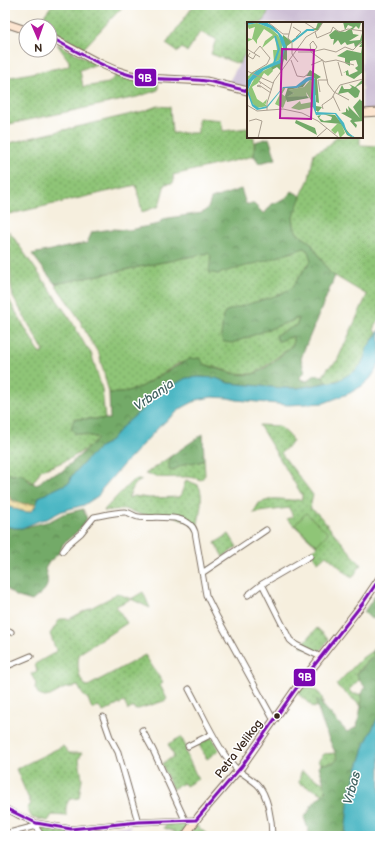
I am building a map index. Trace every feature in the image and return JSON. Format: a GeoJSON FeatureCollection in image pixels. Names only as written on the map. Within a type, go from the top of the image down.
{"type":"FeatureCollection","features":[{"type":"Feature","properties":{"kind":"street"},"geometry":{"type":"LineString","coordinates":[[5,23],[18,27]]}},
{"type":"Feature","properties":{"kind":"street"},"geometry":{"type":"LineString","coordinates":[[58,41],[97,62],[131,75],[152,79],[206,81],[247,91]]}},
{"type":"Feature","properties":{"kind":"street"},"geometry":{"type":"LineString","coordinates":[[363,113],[380,112]]}},
{"type":"Feature","properties":{"kind":"street"},"geometry":{"type":"LineString","coordinates":[[63,551],[68,544],[82,533],[94,517],[127,512],[138,517],[170,517],[188,523],[194,529],[206,595],[275,720]]}},
{"type":"Feature","properties":{"kind":"street"},"geometry":{"type":"LineString","coordinates":[[202,573],[266,530]]}},
{"type":"Feature","properties":{"kind":"street"},"geometry":{"type":"LineString","coordinates":[[248,595],[262,584],[310,556]]}},
{"type":"Feature","properties":{"kind":"street","name":"Petra Velikog"},"geometry":{"type":"LineString","coordinates":[[185,836],[196,820],[238,770],[295,690],[363,603],[380,578]]}},
{"type":"Feature","properties":{"kind":"street"},"geometry":{"type":"LineString","coordinates":[[262,584],[290,640],[296,645],[321,657]]}},
{"type":"Feature","properties":{"kind":"street"},"geometry":{"type":"LineString","coordinates":[[5,629],[11,632]]}},
{"type":"Feature","properties":{"kind":"street"},"geometry":{"type":"LineString","coordinates":[[5,667],[31,656]]}},
{"type":"Feature","properties":{"kind":"street"},"geometry":{"type":"LineString","coordinates":[[189,690],[212,734],[224,753],[238,770],[256,783],[261,790],[266,800],[272,824],[272,836]]}},
{"type":"Feature","properties":{"kind":"street"},"geometry":{"type":"LineString","coordinates":[[103,716],[110,737],[118,752],[138,822]]}},
{"type":"Feature","properties":{"kind":"street"},"geometry":{"type":"LineString","coordinates":[[142,730],[153,750],[185,820]]}},
{"type":"Feature","properties":{"kind":"street"},"geometry":{"type":"LineString","coordinates":[[188,746],[212,734]]}},
{"type":"Feature","properties":{"kind":"street"},"geometry":{"type":"LineString","coordinates":[[5,808],[36,824],[71,829],[138,822],[196,820]]}},
{"type":"Feature","properties":{"kind":"street"},"geometry":{"type":"LineString","coordinates":[[5,834],[36,824]]}},
{"type":"Feature","properties":{"kind":"street"},"geometry":{"type":"LineString","coordinates":[[36,824],[42,836]]}},
{"type":"Feature","properties":{"kind":"shaded area"},"geometry":{"type":"Polygon","coordinates":[[[272,5],[380,5],[380,112],[363,113],[363,22],[263,22],[272,5]]]}},
{"type":"Feature","properties":{"kind":"shaded area"},"geometry":{"type":"Polygon","coordinates":[[[247,50],[247,91],[227,85],[247,50]]]}},
{"type":"Feature","properties":{"kind":"shaded area"},"geometry":{"type":"Polygon","coordinates":[[[131,825],[126,836],[98,836],[98,830],[131,825]]]}},
{"type":"Feature","properties":{"kind":"green space"},"geometry":{"type":"Polygon","coordinates":[[[52,5],[124,5],[82,50],[58,38],[58,18],[42,18],[52,5]]]}},
{"type":"Feature","properties":{"kind":"green space"},"geometry":{"type":"Polygon","coordinates":[[[194,5],[272,5],[263,22],[247,22],[247,50],[239,64],[211,54],[216,39],[200,32],[187,52],[182,48],[178,52],[166,44],[194,5]]]}},
{"type":"Feature","properties":{"kind":"green space"},"geometry":{"type":"Polygon","coordinates":[[[58,44],[97,64],[80,70],[83,87],[109,83],[117,74],[158,83],[158,90],[137,97],[5,125],[5,78],[69,66],[69,61],[58,44]]]}},
{"type":"Feature","properties":{"kind":"green space"},"geometry":{"type":"Polygon","coordinates":[[[157,106],[170,107],[172,133],[198,133],[198,118],[221,120],[223,131],[247,128],[247,138],[254,138],[254,156],[173,175],[173,183],[165,184],[159,206],[142,212],[136,185],[15,213],[7,214],[5,212],[5,144],[144,111],[157,106]]]}},
{"type":"Feature","properties":{"kind":"green space"},"geometry":{"type":"Polygon","coordinates":[[[269,138],[276,159],[259,163],[254,156],[255,142],[269,138]]]}},
{"type":"Feature","properties":{"kind":"green space"},"geometry":{"type":"Polygon","coordinates":[[[335,138],[360,138],[360,145],[380,146],[380,316],[374,330],[377,333],[367,348],[361,365],[355,371],[342,379],[327,383],[323,376],[328,368],[337,361],[367,295],[330,273],[311,243],[297,233],[294,226],[293,217],[297,204],[309,179],[314,153],[323,149],[335,138]]]}},
{"type":"Feature","properties":{"kind":"green space"},"geometry":{"type":"Polygon","coordinates":[[[241,189],[246,204],[254,204],[264,214],[272,204],[284,200],[292,191],[301,196],[293,217],[294,226],[297,233],[311,243],[330,273],[335,276],[304,350],[301,359],[305,372],[300,379],[307,381],[315,375],[323,376],[327,383],[298,388],[282,388],[228,383],[216,378],[186,378],[151,400],[121,428],[108,443],[100,447],[90,456],[71,477],[70,482],[39,497],[37,504],[24,504],[11,500],[5,488],[5,471],[12,475],[22,474],[30,482],[37,485],[47,476],[61,472],[98,439],[75,433],[71,428],[74,419],[110,419],[109,393],[122,393],[140,387],[189,359],[200,358],[204,364],[228,372],[247,375],[253,374],[268,366],[293,345],[293,336],[280,341],[277,340],[276,335],[297,325],[299,318],[232,343],[224,342],[221,338],[223,316],[226,311],[278,295],[292,288],[311,261],[308,251],[304,248],[217,274],[209,272],[211,256],[208,253],[55,284],[32,254],[87,243],[92,232],[112,229],[129,230],[159,224],[162,219],[202,213],[208,208],[211,199],[241,189]]]}},
{"type":"Feature","properties":{"kind":"green space"},"geometry":{"type":"Polygon","coordinates":[[[9,231],[71,320],[91,353],[102,389],[105,419],[74,419],[75,433],[98,439],[71,458],[41,470],[33,483],[22,474],[12,475],[5,471],[5,293],[40,354],[44,351],[13,297],[11,286],[9,231]]]}},
{"type":"Feature","properties":{"kind":"green space"},"geometry":{"type":"Polygon","coordinates":[[[304,248],[308,251],[312,261],[303,271],[292,288],[278,295],[232,343],[299,318],[293,336],[293,345],[253,374],[234,373],[204,364],[179,363],[140,387],[122,393],[109,393],[99,354],[78,317],[55,284],[208,253],[211,256],[268,260],[304,248]]]}},
{"type":"Feature","properties":{"kind":"green space"},"geometry":{"type":"Polygon","coordinates":[[[259,425],[279,426],[289,435],[293,442],[281,453],[313,495],[310,508],[318,514],[361,565],[352,578],[326,555],[318,562],[311,553],[317,546],[287,519],[293,516],[289,508],[253,513],[259,503],[270,499],[302,499],[302,495],[259,425]]]}},
{"type":"Feature","properties":{"kind":"green space"},"geometry":{"type":"Polygon","coordinates":[[[203,434],[204,459],[200,462],[187,463],[171,471],[169,470],[171,456],[203,434]]]}},
{"type":"Feature","properties":{"kind":"green space"},"geometry":{"type":"Polygon","coordinates":[[[171,456],[169,464],[171,471],[187,463],[200,462],[204,459],[205,475],[201,480],[190,477],[158,477],[145,474],[171,456]]]}},
{"type":"Feature","properties":{"kind":"green space"},"geometry":{"type":"Polygon","coordinates":[[[142,480],[135,484],[128,498],[134,496],[149,498],[180,497],[186,480],[198,485],[201,500],[197,529],[192,523],[171,515],[142,515],[125,509],[104,511],[132,481],[142,480]]]}},
{"type":"Feature","properties":{"kind":"green space"},"geometry":{"type":"Polygon","coordinates":[[[83,509],[87,519],[78,531],[63,544],[60,552],[49,562],[45,569],[47,584],[44,591],[32,601],[15,596],[5,587],[5,526],[22,528],[50,521],[63,514],[83,509]]]}},
{"type":"Feature","properties":{"kind":"green space"},"geometry":{"type":"Polygon","coordinates":[[[306,513],[328,533],[317,545],[295,525],[306,513]]]}},
{"type":"Feature","properties":{"kind":"green space"},"geometry":{"type":"Polygon","coordinates":[[[229,534],[237,547],[223,557],[215,543],[229,534]]]}},
{"type":"Feature","properties":{"kind":"green space"},"geometry":{"type":"Polygon","coordinates":[[[380,588],[380,621],[375,618],[371,619],[364,612],[380,588]]]}},
{"type":"Feature","properties":{"kind":"green space"},"geometry":{"type":"Polygon","coordinates":[[[143,592],[150,608],[131,599],[143,592]]]}},
{"type":"Feature","properties":{"kind":"green space"},"geometry":{"type":"Polygon","coordinates":[[[117,593],[131,599],[116,606],[127,623],[80,653],[78,666],[80,677],[88,686],[145,655],[163,683],[160,685],[167,699],[135,710],[134,707],[128,710],[124,702],[103,712],[98,706],[92,709],[88,699],[83,695],[78,686],[65,688],[50,696],[45,697],[39,695],[35,688],[36,683],[31,674],[37,671],[35,664],[54,653],[56,650],[50,634],[60,619],[69,619],[117,593]]]}},
{"type":"Feature","properties":{"kind":"green space"},"geometry":{"type":"Polygon","coordinates":[[[317,628],[329,639],[319,652],[315,652],[301,646],[317,628]]]}},
{"type":"Feature","properties":{"kind":"green space"},"geometry":{"type":"Polygon","coordinates":[[[380,639],[380,713],[366,742],[349,795],[345,836],[310,836],[304,817],[308,813],[312,804],[326,791],[319,766],[321,764],[333,763],[338,759],[326,733],[316,702],[317,699],[347,732],[357,727],[362,694],[365,687],[359,680],[357,674],[374,655],[372,651],[380,639]]]}},
{"type":"Feature","properties":{"kind":"green space"},"geometry":{"type":"Polygon","coordinates":[[[372,651],[374,655],[357,673],[359,680],[349,690],[353,694],[362,694],[361,706],[336,685],[362,658],[372,651]]]}},
{"type":"Feature","properties":{"kind":"green space"},"geometry":{"type":"Polygon","coordinates":[[[303,685],[320,694],[323,704],[317,699],[317,706],[314,708],[297,693],[303,685]]]}},
{"type":"Feature","properties":{"kind":"green space"},"geometry":{"type":"Polygon","coordinates":[[[181,737],[187,749],[185,751],[198,779],[186,786],[184,783],[172,789],[162,764],[174,756],[168,744],[181,737]]]}},
{"type":"Feature","properties":{"kind":"green space"},"geometry":{"type":"Polygon","coordinates":[[[213,738],[219,750],[207,759],[198,743],[213,738]]]}},
{"type":"Feature","properties":{"kind":"green space"},"geometry":{"type":"Polygon","coordinates":[[[63,746],[69,753],[82,753],[79,759],[82,779],[79,798],[70,799],[68,801],[66,816],[52,815],[48,821],[32,818],[27,808],[31,804],[16,769],[63,746]]]}},
{"type":"Feature","properties":{"kind":"green space"},"geometry":{"type":"Polygon","coordinates":[[[335,753],[338,759],[333,763],[321,764],[318,761],[324,754],[335,753]]]}},
{"type":"Feature","properties":{"kind":"green space"},"geometry":{"type":"Polygon","coordinates":[[[301,771],[325,784],[326,791],[323,794],[299,783],[301,771]]]}},
{"type":"Feature","properties":{"kind":"green space"},"geometry":{"type":"Polygon","coordinates":[[[190,823],[180,836],[173,836],[175,832],[164,828],[166,824],[190,823]]]}},
{"type":"Feature","properties":{"kind":"green space"},"geometry":{"type":"Polygon","coordinates":[[[196,825],[209,836],[188,836],[196,825]]]}},
{"type":"Feature","properties":{"kind":"green space"},"geometry":{"type":"Polygon","coordinates":[[[41,828],[73,831],[72,836],[45,836],[41,828]]]}},
{"type":"Feature","properties":{"kind":"sand"},"geometry":{"type":"Polygon","coordinates":[[[5,488],[11,500],[24,504],[37,504],[34,509],[30,512],[22,512],[5,507],[5,488]]]}},
{"type":"Feature","properties":{"kind":"water"},"geometry":{"type":"Polygon","coordinates":[[[380,330],[380,361],[376,370],[370,379],[350,393],[324,403],[288,405],[212,397],[197,400],[182,408],[160,426],[122,466],[102,489],[98,496],[84,505],[62,511],[47,519],[22,528],[5,526],[5,507],[10,507],[25,512],[33,510],[39,497],[70,482],[71,477],[90,456],[100,447],[108,443],[121,428],[151,400],[186,378],[216,378],[228,383],[282,388],[298,388],[337,381],[355,371],[361,365],[367,348],[380,330]]]}},
{"type":"Feature","properties":{"kind":"water","name":"Vrbas"},"geometry":{"type":"Polygon","coordinates":[[[380,713],[380,836],[345,836],[349,795],[366,742],[380,713]]]}},
{"type":"Feature","properties":{"kind":"transit line","name":"9B"},"geometry":{"type":"LineString","coordinates":[[58,41],[99,63],[130,75],[158,79],[187,79],[206,81],[247,91]]}},
{"type":"Feature","properties":{"kind":"transit line","name":"9B"},"geometry":{"type":"LineString","coordinates":[[5,808],[36,823],[71,829],[138,822],[196,820],[242,766],[295,690],[363,603],[380,578]]}},
{"type":"Feature","properties":{"kind":"water label","name":"Vrbanja"},"geometry":{"type":"Point","coordinates":[154,395]}}]}
